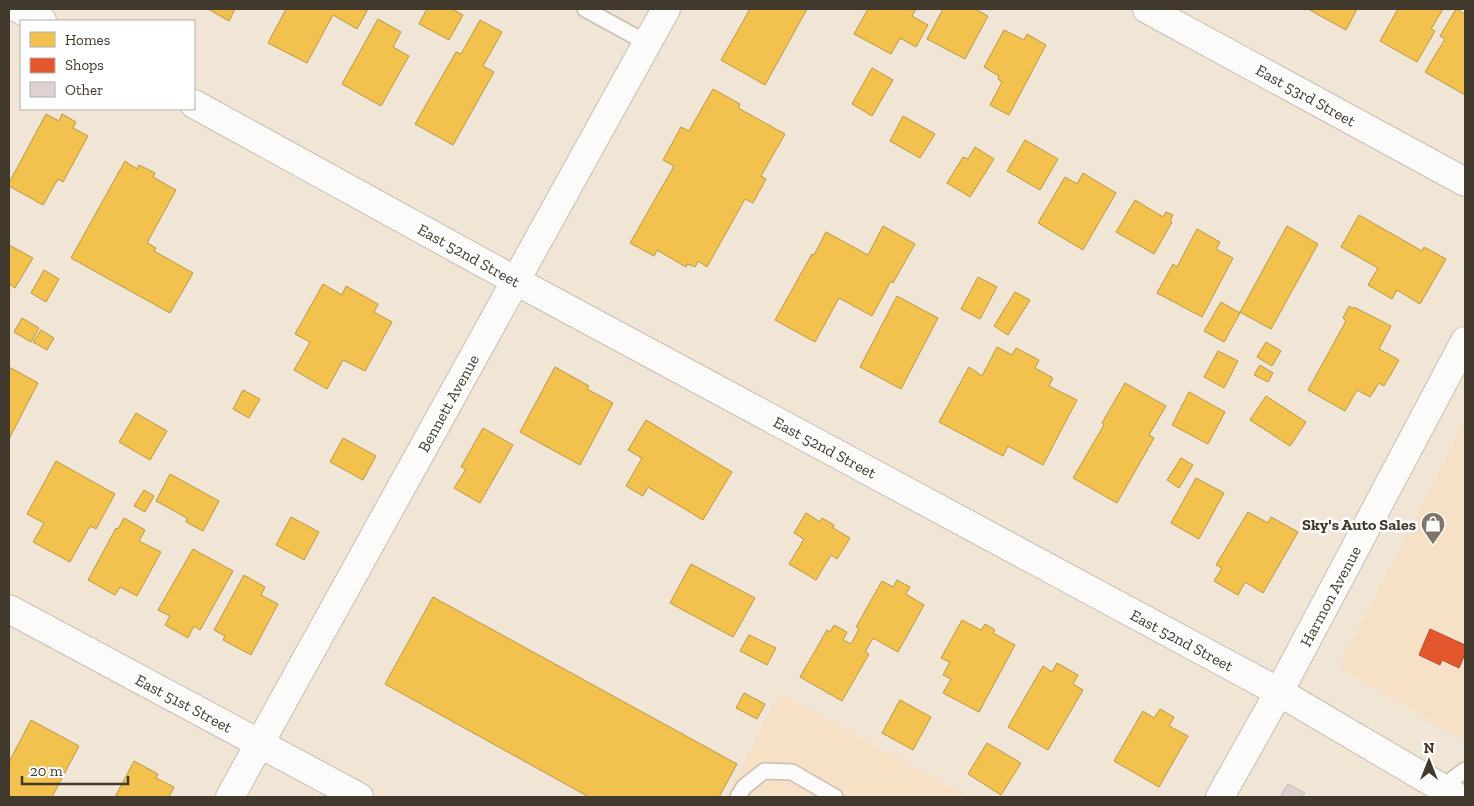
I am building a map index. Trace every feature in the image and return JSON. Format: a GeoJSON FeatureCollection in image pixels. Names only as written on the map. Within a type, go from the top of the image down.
{"type":"FeatureCollection","features":[{"type":"Feature","properties":{"kind":"street"},"geometry":{"type":"LineString","coordinates":[[19,9],[40,20]]}},
{"type":"Feature","properties":{"kind":"street","name":"Bennett Avenue"},"geometry":{"type":"LineString","coordinates":[[230,797],[666,9]]}},
{"type":"Feature","properties":{"kind":"street","name":"East 53rd Street"},"geometry":{"type":"LineString","coordinates":[[1147,9],[1465,182]]}},
{"type":"Feature","properties":{"kind":"street","name":"East 52nd Street"},"geometry":{"type":"LineString","coordinates":[[195,105],[516,281],[1278,692],[1448,791]]}},
{"type":"Feature","properties":{"kind":"street","name":"Harmon Avenue"},"geometry":{"type":"LineString","coordinates":[[1220,797],[1465,341]]}},
{"type":"Feature","properties":{"kind":"street","name":"East 51st Street"},"geometry":{"type":"LineString","coordinates":[[9,609],[359,797]]}},
{"type":"Feature","properties":{"kind":"lane"},"geometry":{"type":"LineString","coordinates":[[585,9],[647,42]]}},
{"type":"Feature","properties":{"kind":"lane"},"geometry":{"type":"LineString","coordinates":[[1448,791],[1465,770]]}},
{"type":"Feature","properties":{"kind":"lane"},"geometry":{"type":"LineString","coordinates":[[738,797],[744,787],[764,771],[792,772],[835,797]]}},
{"type":"Feature","properties":{"kind":"shaded area","name":"Sky's Auto Sales"},"geometry":{"type":"Polygon","coordinates":[[[1465,421],[1465,741],[1338,668],[1465,421]]]}},
{"type":"Feature","properties":{"kind":"shaded area"},"geometry":{"type":"Polygon","coordinates":[[[779,693],[970,797],[726,797],[779,693]]]}},
{"type":"Feature","properties":{"kind":"building: Homes"},"geometry":{"type":"Polygon","coordinates":[[[208,9],[235,9],[229,21],[208,9]]]}},
{"type":"Feature","properties":{"kind":"building: Homes"},"geometry":{"type":"Polygon","coordinates":[[[286,9],[368,9],[357,29],[333,15],[307,63],[268,43],[286,9]]]}},
{"type":"Feature","properties":{"kind":"building: Homes"},"geometry":{"type":"Polygon","coordinates":[[[427,9],[452,9],[463,15],[449,40],[419,24],[427,9]]]}},
{"type":"Feature","properties":{"kind":"building: Homes"},"geometry":{"type":"Polygon","coordinates":[[[750,9],[807,9],[765,85],[721,60],[750,9]]]}},
{"type":"Feature","properties":{"kind":"building: Homes"},"geometry":{"type":"Polygon","coordinates":[[[868,9],[916,9],[912,16],[928,25],[916,47],[900,38],[891,54],[854,34],[868,9]]]}},
{"type":"Feature","properties":{"kind":"building: Homes"},"geometry":{"type":"Polygon","coordinates":[[[943,9],[975,9],[988,16],[965,59],[927,39],[943,9]]]}},
{"type":"Feature","properties":{"kind":"building: Homes"},"geometry":{"type":"Polygon","coordinates":[[[1308,9],[1357,9],[1346,30],[1308,9]]]}},
{"type":"Feature","properties":{"kind":"building: Homes"},"geometry":{"type":"Polygon","coordinates":[[[1398,9],[1443,9],[1431,29],[1435,31],[1417,62],[1380,41],[1398,9]]]}},
{"type":"Feature","properties":{"kind":"building: Homes"},"geometry":{"type":"Polygon","coordinates":[[[1456,9],[1465,14],[1465,95],[1425,72],[1445,39],[1440,36],[1456,9]]]}},
{"type":"Feature","properties":{"kind":"building: Homes"},"geometry":{"type":"Polygon","coordinates":[[[378,19],[401,32],[393,47],[409,56],[381,106],[342,84],[378,19]]]}},
{"type":"Feature","properties":{"kind":"building: Homes"},"geometry":{"type":"Polygon","coordinates":[[[480,20],[502,32],[483,66],[494,72],[453,145],[415,124],[456,52],[461,54],[480,20]]]}},
{"type":"Feature","properties":{"kind":"building: Homes"},"geometry":{"type":"Polygon","coordinates":[[[1004,30],[1024,40],[1027,34],[1046,45],[1009,115],[990,105],[1002,82],[998,79],[999,76],[984,67],[1004,30]]]}},
{"type":"Feature","properties":{"kind":"building: Homes"},"geometry":{"type":"Polygon","coordinates":[[[872,68],[893,80],[872,116],[852,104],[872,68]]]}},
{"type":"Feature","properties":{"kind":"building: Homes"},"geometry":{"type":"Polygon","coordinates":[[[713,89],[740,104],[738,108],[785,134],[761,176],[766,179],[753,203],[745,199],[707,267],[698,261],[695,267],[687,264],[686,267],[657,250],[654,256],[630,243],[674,166],[663,160],[681,127],[689,131],[713,89]]]}},
{"type":"Feature","properties":{"kind":"building: Homes"},"geometry":{"type":"Polygon","coordinates":[[[46,114],[59,121],[62,114],[76,122],[73,128],[88,136],[63,182],[58,179],[43,205],[9,186],[9,183],[46,114]]]}},
{"type":"Feature","properties":{"kind":"building: Homes"},"geometry":{"type":"Polygon","coordinates":[[[903,116],[935,134],[920,158],[890,141],[903,116]]]}},
{"type":"Feature","properties":{"kind":"building: Homes"},"geometry":{"type":"Polygon","coordinates":[[[1025,140],[1058,159],[1040,190],[1007,171],[1025,140]]]}},
{"type":"Feature","properties":{"kind":"building: Homes"},"geometry":{"type":"Polygon","coordinates":[[[975,147],[994,159],[970,197],[947,183],[963,157],[968,159],[975,147]]]}},
{"type":"Feature","properties":{"kind":"building: Homes"},"geometry":{"type":"Polygon","coordinates":[[[125,161],[137,169],[139,165],[155,173],[153,177],[176,190],[147,243],[156,248],[154,251],[193,273],[170,313],[71,258],[125,161]]]}},
{"type":"Feature","properties":{"kind":"building: Homes"},"geometry":{"type":"Polygon","coordinates":[[[1083,173],[1116,193],[1083,250],[1038,223],[1065,177],[1077,184],[1083,173]]]}},
{"type":"Feature","properties":{"kind":"building: Homes"},"geometry":{"type":"Polygon","coordinates":[[[1135,200],[1163,217],[1166,212],[1173,215],[1170,221],[1172,222],[1154,254],[1116,232],[1135,200]]]}},
{"type":"Feature","properties":{"kind":"building: Homes"},"geometry":{"type":"Polygon","coordinates":[[[1359,215],[1422,251],[1424,247],[1446,259],[1420,304],[1397,290],[1392,299],[1368,285],[1378,268],[1341,247],[1359,215]]]}},
{"type":"Feature","properties":{"kind":"building: Homes"},"geometry":{"type":"Polygon","coordinates":[[[883,226],[915,244],[893,283],[891,281],[872,316],[839,298],[815,342],[775,320],[826,232],[868,255],[883,226]]]}},
{"type":"Feature","properties":{"kind":"building: Homes"},"geometry":{"type":"Polygon","coordinates":[[[1287,226],[1318,244],[1271,329],[1240,312],[1287,226]]]}},
{"type":"Feature","properties":{"kind":"building: Homes"},"geometry":{"type":"Polygon","coordinates":[[[1197,229],[1220,242],[1216,249],[1233,258],[1202,317],[1157,293],[1173,264],[1177,267],[1197,229]]]}},
{"type":"Feature","properties":{"kind":"building: Homes"},"geometry":{"type":"Polygon","coordinates":[[[9,245],[33,258],[15,288],[9,284],[9,245]]]}},
{"type":"Feature","properties":{"kind":"building: Homes"},"geometry":{"type":"Polygon","coordinates":[[[44,270],[59,279],[46,302],[31,293],[44,270]]]}},
{"type":"Feature","properties":{"kind":"building: Homes"},"geometry":{"type":"Polygon","coordinates":[[[978,277],[997,287],[980,319],[961,309],[978,277]]]}},
{"type":"Feature","properties":{"kind":"building: Homes"},"geometry":{"type":"Polygon","coordinates":[[[323,284],[342,295],[346,286],[378,304],[374,312],[392,322],[365,371],[343,360],[327,389],[294,370],[310,342],[295,334],[323,284]]]}},
{"type":"Feature","properties":{"kind":"building: Homes"},"geometry":{"type":"Polygon","coordinates":[[[1015,292],[1030,300],[1008,335],[994,326],[1015,292]]]}},
{"type":"Feature","properties":{"kind":"building: Homes"},"geometry":{"type":"Polygon","coordinates":[[[897,296],[938,318],[901,389],[860,367],[897,296]]]}},
{"type":"Feature","properties":{"kind":"building: Homes"},"geometry":{"type":"Polygon","coordinates":[[[1221,302],[1240,313],[1224,342],[1204,331],[1221,302]]]}},
{"type":"Feature","properties":{"kind":"building: Homes"},"geometry":{"type":"Polygon","coordinates":[[[1349,306],[1391,326],[1379,349],[1399,360],[1384,386],[1379,383],[1370,397],[1357,390],[1345,411],[1308,390],[1346,321],[1343,318],[1349,306]]]}},
{"type":"Feature","properties":{"kind":"building: Homes"},"geometry":{"type":"Polygon","coordinates":[[[22,318],[39,328],[31,342],[14,332],[22,318]]]}},
{"type":"Feature","properties":{"kind":"building: Homes"},"geometry":{"type":"Polygon","coordinates":[[[41,330],[54,338],[47,350],[33,342],[41,330]]]}},
{"type":"Feature","properties":{"kind":"building: Homes"},"geometry":{"type":"Polygon","coordinates":[[[1266,342],[1281,351],[1272,366],[1257,357],[1266,342]]]}},
{"type":"Feature","properties":{"kind":"building: Homes"},"geometry":{"type":"Polygon","coordinates":[[[997,347],[1012,355],[1016,348],[1039,360],[1035,368],[1053,378],[1049,386],[1077,400],[1043,465],[1008,446],[1003,456],[939,422],[969,367],[982,376],[997,347]]]}},
{"type":"Feature","properties":{"kind":"building: Homes"},"geometry":{"type":"Polygon","coordinates":[[[1218,351],[1238,361],[1224,388],[1204,377],[1218,351]]]}},
{"type":"Feature","properties":{"kind":"building: Homes"},"geometry":{"type":"Polygon","coordinates":[[[1260,365],[1273,373],[1268,382],[1254,375],[1260,365]]]}},
{"type":"Feature","properties":{"kind":"building: Homes"},"geometry":{"type":"Polygon","coordinates":[[[9,367],[38,383],[9,439],[9,367]]]}},
{"type":"Feature","properties":{"kind":"building: Homes"},"geometry":{"type":"Polygon","coordinates":[[[555,367],[589,386],[587,389],[613,403],[580,465],[520,432],[555,367]]]}},
{"type":"Feature","properties":{"kind":"building: Homes"},"geometry":{"type":"Polygon","coordinates":[[[1125,383],[1166,406],[1149,435],[1154,438],[1117,503],[1073,478],[1104,425],[1102,423],[1125,383]]]}},
{"type":"Feature","properties":{"kind":"building: Homes"},"geometry":{"type":"Polygon","coordinates":[[[243,390],[260,399],[249,418],[233,409],[243,390]]]}},
{"type":"Feature","properties":{"kind":"building: Homes"},"geometry":{"type":"Polygon","coordinates":[[[1189,392],[1225,412],[1208,444],[1172,425],[1189,392]]]}},
{"type":"Feature","properties":{"kind":"building: Homes"},"geometry":{"type":"Polygon","coordinates":[[[1266,396],[1306,422],[1290,446],[1250,420],[1266,396]]]}},
{"type":"Feature","properties":{"kind":"building: Homes"},"geometry":{"type":"Polygon","coordinates":[[[136,413],[167,431],[150,460],[119,442],[136,413]]]}},
{"type":"Feature","properties":{"kind":"building: Homes"},"geometry":{"type":"Polygon","coordinates":[[[646,420],[732,472],[703,520],[648,487],[643,496],[626,486],[642,458],[628,450],[646,420]]]}},
{"type":"Feature","properties":{"kind":"building: Homes"},"geometry":{"type":"Polygon","coordinates":[[[483,428],[513,445],[480,503],[454,488],[466,469],[461,467],[483,428]]]}},
{"type":"Feature","properties":{"kind":"building: Homes"},"geometry":{"type":"Polygon","coordinates":[[[343,438],[376,456],[363,480],[330,462],[343,438]]]}},
{"type":"Feature","properties":{"kind":"building: Homes"},"geometry":{"type":"Polygon","coordinates":[[[1181,458],[1193,465],[1179,488],[1167,480],[1181,458]]]}},
{"type":"Feature","properties":{"kind":"building: Homes"},"geometry":{"type":"Polygon","coordinates":[[[56,461],[115,494],[96,529],[90,526],[70,562],[33,542],[44,523],[27,514],[56,461]]]}},
{"type":"Feature","properties":{"kind":"building: Homes"},"geometry":{"type":"Polygon","coordinates":[[[170,474],[219,501],[203,531],[186,522],[187,518],[156,501],[170,474]]]}},
{"type":"Feature","properties":{"kind":"building: Homes"},"geometry":{"type":"Polygon","coordinates":[[[1196,478],[1224,493],[1199,539],[1171,523],[1196,478]]]}},
{"type":"Feature","properties":{"kind":"building: Homes"},"geometry":{"type":"Polygon","coordinates":[[[144,490],[154,496],[145,512],[134,506],[144,490]]]}},
{"type":"Feature","properties":{"kind":"building: Homes"},"geometry":{"type":"Polygon","coordinates":[[[1248,512],[1268,523],[1271,517],[1298,532],[1263,593],[1245,582],[1238,595],[1214,581],[1222,568],[1216,565],[1248,512]]]}},
{"type":"Feature","properties":{"kind":"building: Homes"},"geometry":{"type":"Polygon","coordinates":[[[806,513],[820,522],[822,518],[834,525],[833,528],[850,538],[837,559],[831,555],[816,580],[789,564],[804,539],[794,533],[806,513]]]}},
{"type":"Feature","properties":{"kind":"building: Homes"},"geometry":{"type":"Polygon","coordinates":[[[291,517],[319,532],[304,560],[276,545],[291,517]]]}},
{"type":"Feature","properties":{"kind":"building: Homes"},"geometry":{"type":"Polygon","coordinates":[[[124,518],[145,530],[139,541],[161,552],[137,596],[120,587],[115,595],[88,580],[116,528],[118,529],[124,518]]]}},
{"type":"Feature","properties":{"kind":"building: Homes"},"geometry":{"type":"Polygon","coordinates":[[[193,549],[233,571],[200,630],[194,626],[188,638],[165,625],[170,616],[158,610],[193,549]]]}},
{"type":"Feature","properties":{"kind":"building: Homes"},"geometry":{"type":"Polygon","coordinates":[[[691,564],[755,598],[733,637],[670,603],[691,564]]]}},
{"type":"Feature","properties":{"kind":"building: Homes"},"geometry":{"type":"Polygon","coordinates":[[[244,575],[265,587],[261,595],[278,604],[251,655],[223,640],[225,636],[214,630],[244,575]]]}},
{"type":"Feature","properties":{"kind":"building: Homes"},"geometry":{"type":"Polygon","coordinates":[[[897,580],[910,587],[906,594],[924,605],[898,652],[873,638],[865,652],[869,654],[842,701],[800,677],[827,630],[830,632],[834,625],[847,632],[843,640],[851,644],[859,629],[856,627],[882,581],[893,587],[897,580]]]}},
{"type":"Feature","properties":{"kind":"building: Homes"},"geometry":{"type":"Polygon","coordinates":[[[433,597],[737,764],[719,797],[589,797],[385,684],[433,597]]]}},
{"type":"Feature","properties":{"kind":"building: Homes"},"geometry":{"type":"Polygon","coordinates":[[[962,620],[981,630],[985,624],[995,630],[993,633],[1015,645],[979,712],[943,693],[951,679],[943,675],[950,662],[941,658],[962,620]]]}},
{"type":"Feature","properties":{"kind":"building: Homes"},"geometry":{"type":"Polygon","coordinates":[[[749,635],[776,648],[767,665],[740,651],[749,635]]]}},
{"type":"Feature","properties":{"kind":"building: Homes"},"geometry":{"type":"Polygon","coordinates":[[[1057,663],[1078,675],[1073,684],[1083,690],[1048,750],[1008,727],[1043,666],[1052,672],[1057,663]]]}},
{"type":"Feature","properties":{"kind":"building: Homes"},"geometry":{"type":"Polygon","coordinates":[[[744,693],[765,704],[757,719],[736,708],[744,693]]]}},
{"type":"Feature","properties":{"kind":"building: Homes"},"geometry":{"type":"Polygon","coordinates":[[[900,700],[931,717],[913,750],[882,733],[900,700]]]}},
{"type":"Feature","properties":{"kind":"building: Homes"},"geometry":{"type":"Polygon","coordinates":[[[1160,709],[1174,717],[1169,726],[1188,736],[1159,787],[1114,761],[1143,711],[1154,718],[1160,709]]]}},
{"type":"Feature","properties":{"kind":"building: Homes"},"geometry":{"type":"Polygon","coordinates":[[[31,720],[79,746],[52,797],[9,796],[9,762],[31,720]]]}},
{"type":"Feature","properties":{"kind":"building: Homes"},"geometry":{"type":"Polygon","coordinates":[[[987,743],[1021,763],[1001,795],[968,774],[987,743]]]}},
{"type":"Feature","properties":{"kind":"building: Homes"},"geometry":{"type":"Polygon","coordinates":[[[134,761],[158,774],[156,778],[174,787],[169,797],[115,797],[134,761]]]}},
{"type":"Feature","properties":{"kind":"building: Shops"},"geometry":{"type":"Polygon","coordinates":[[[1430,629],[1465,645],[1465,654],[1459,668],[1442,660],[1440,665],[1419,655],[1430,629]]]}},
{"type":"Feature","properties":{"kind":"building: Other"},"geometry":{"type":"Polygon","coordinates":[[[1288,784],[1305,793],[1302,797],[1280,797],[1288,784]]]}},
{"type":"Feature","properties":{"kind":"place","name":"Sky's Auto Sales"},"geometry":{"type":"Point","coordinates":[1433,545]}}]}
